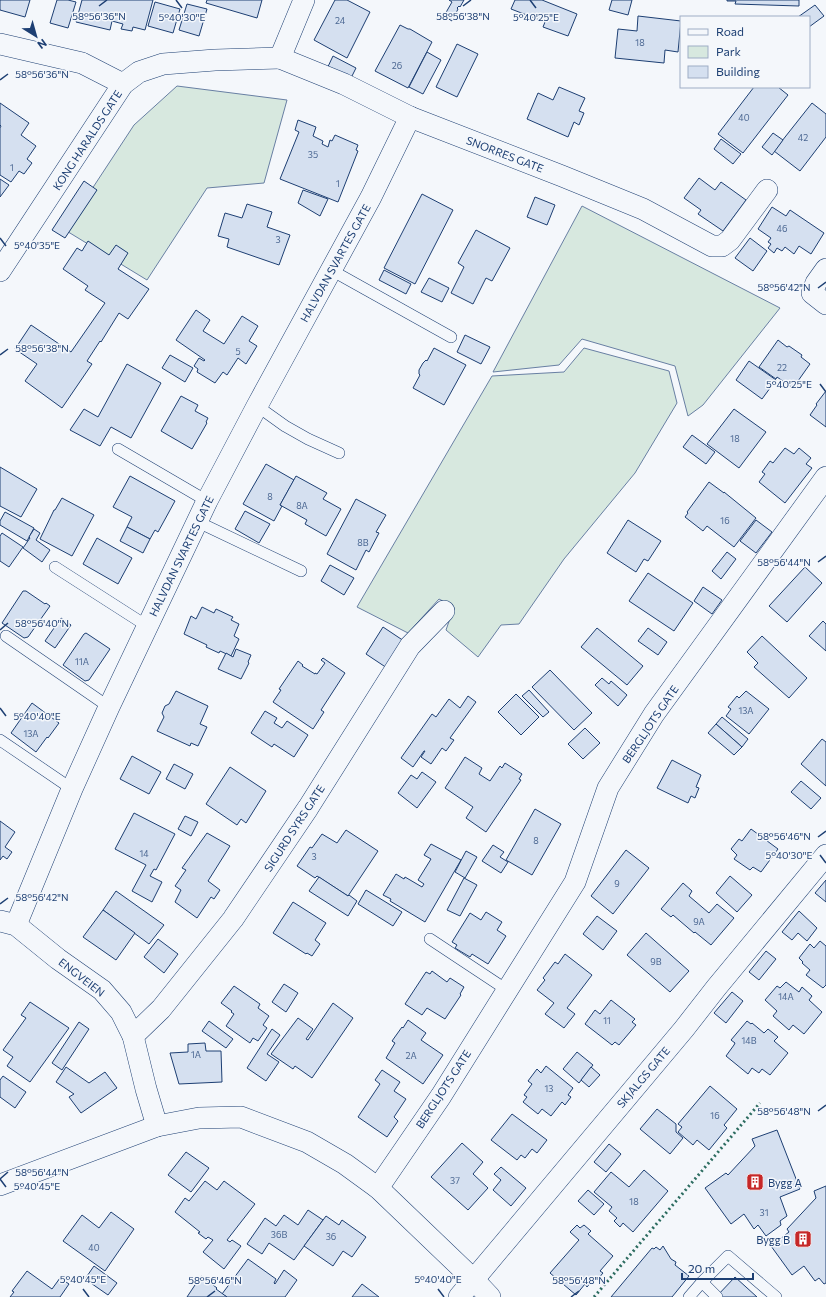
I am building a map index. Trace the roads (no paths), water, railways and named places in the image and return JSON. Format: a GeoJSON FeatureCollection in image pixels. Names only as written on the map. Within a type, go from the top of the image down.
{"type":"FeatureCollection","features":[{"type":"Feature","properties":{"kind":"street"},"geometry":{"type":"LineString","coordinates":[[280,58],[304,0]]}},
{"type":"Feature","properties":{"kind":"street"},"geometry":{"type":"LineString","coordinates":[[0,44],[82,63],[123,84]]}},
{"type":"Feature","properties":{"kind":"street","name":"KONG HARALDS GATE"},"geometry":{"type":"LineString","coordinates":[[0,271],[123,84],[139,72],[163,64],[215,60],[280,58]]}},
{"type":"Feature","properties":{"kind":"street","name":"SNORRES GATE"},"geometry":{"type":"LineString","coordinates":[[280,58],[344,84],[410,117],[643,209],[712,246],[722,246],[730,240],[767,190]]}},
{"type":"Feature","properties":{"kind":"street","name":"HALVDAN SVARTES GATE"},"geometry":{"type":"LineString","coordinates":[[8,923],[72,789],[109,706],[207,501],[371,197],[410,117]]}},
{"type":"Feature","properties":{"kind":"street"},"geometry":{"type":"LineString","coordinates":[[826,269],[816,283],[812,293],[826,304]]}},
{"type":"Feature","properties":{"kind":"street","name":"BERGLJOTS GATE"},"geometry":{"type":"LineString","coordinates":[[378,1188],[441,1096],[575,882],[608,788],[654,714],[826,477]]}},
{"type":"Feature","properties":{"kind":"street","name":"SIGURD SYRS GATE"},"geometry":{"type":"LineString","coordinates":[[133,1036],[161,1009],[233,919],[308,808],[410,646],[444,611]]}},
{"type":"Feature","properties":{"kind":"street","name":"SKJALGS GATE"},"geometry":{"type":"LineString","coordinates":[[459,1297],[684,1029],[826,855]]}},
{"type":"Feature","properties":{"kind":"street","name":"ENGVEIEN"},"geometry":{"type":"LineString","coordinates":[[8,923],[102,990],[121,1012],[133,1036],[157,1126]]}},
{"type":"Feature","properties":{"kind":"street"},"geometry":{"type":"LineString","coordinates":[[0,1185],[157,1126],[199,1118],[241,1117],[307,1142],[345,1164],[378,1188],[490,1297]]}},
{"type":"Feature","properties":{"kind":"lane"},"geometry":{"type":"LineString","coordinates":[[331,270],[451,336]]}},
{"type":"Feature","properties":{"kind":"lane"},"geometry":{"type":"LineString","coordinates":[[257,406],[285,426],[308,439],[339,453]]}},
{"type":"Feature","properties":{"kind":"lane"},"geometry":{"type":"LineString","coordinates":[[118,449],[207,501]]}},
{"type":"Feature","properties":{"kind":"lane"},"geometry":{"type":"LineString","coordinates":[[198,522],[301,571]]}},
{"type":"Feature","properties":{"kind":"lane"},"geometry":{"type":"LineString","coordinates":[[55,567],[147,626]]}},
{"type":"Feature","properties":{"kind":"lane"},"geometry":{"type":"LineString","coordinates":[[6,636],[109,706]]}},
{"type":"Feature","properties":{"kind":"lane"},"geometry":{"type":"LineString","coordinates":[[0,740],[72,789]]}},
{"type":"Feature","properties":{"kind":"lane"},"geometry":{"type":"LineString","coordinates":[[430,939],[507,990]]}},
{"type":"Feature","properties":{"kind":"lane"},"geometry":{"type":"LineString","coordinates":[[689,1297],[728,1256],[776,1297]]}},
{"type":"Feature","properties":{"kind":"lane"},"geometry":{"type":"LineString","coordinates":[[702,1282],[717,1297]]}},
{"type":"Feature","properties":{"kind":"place","name":"Bygg A"},"geometry":{"type":"Point","coordinates":[755,1182]}},
{"type":"Feature","properties":{"kind":"place","name":"Bygg B"},"geometry":{"type":"Point","coordinates":[803,1239]}}]}
